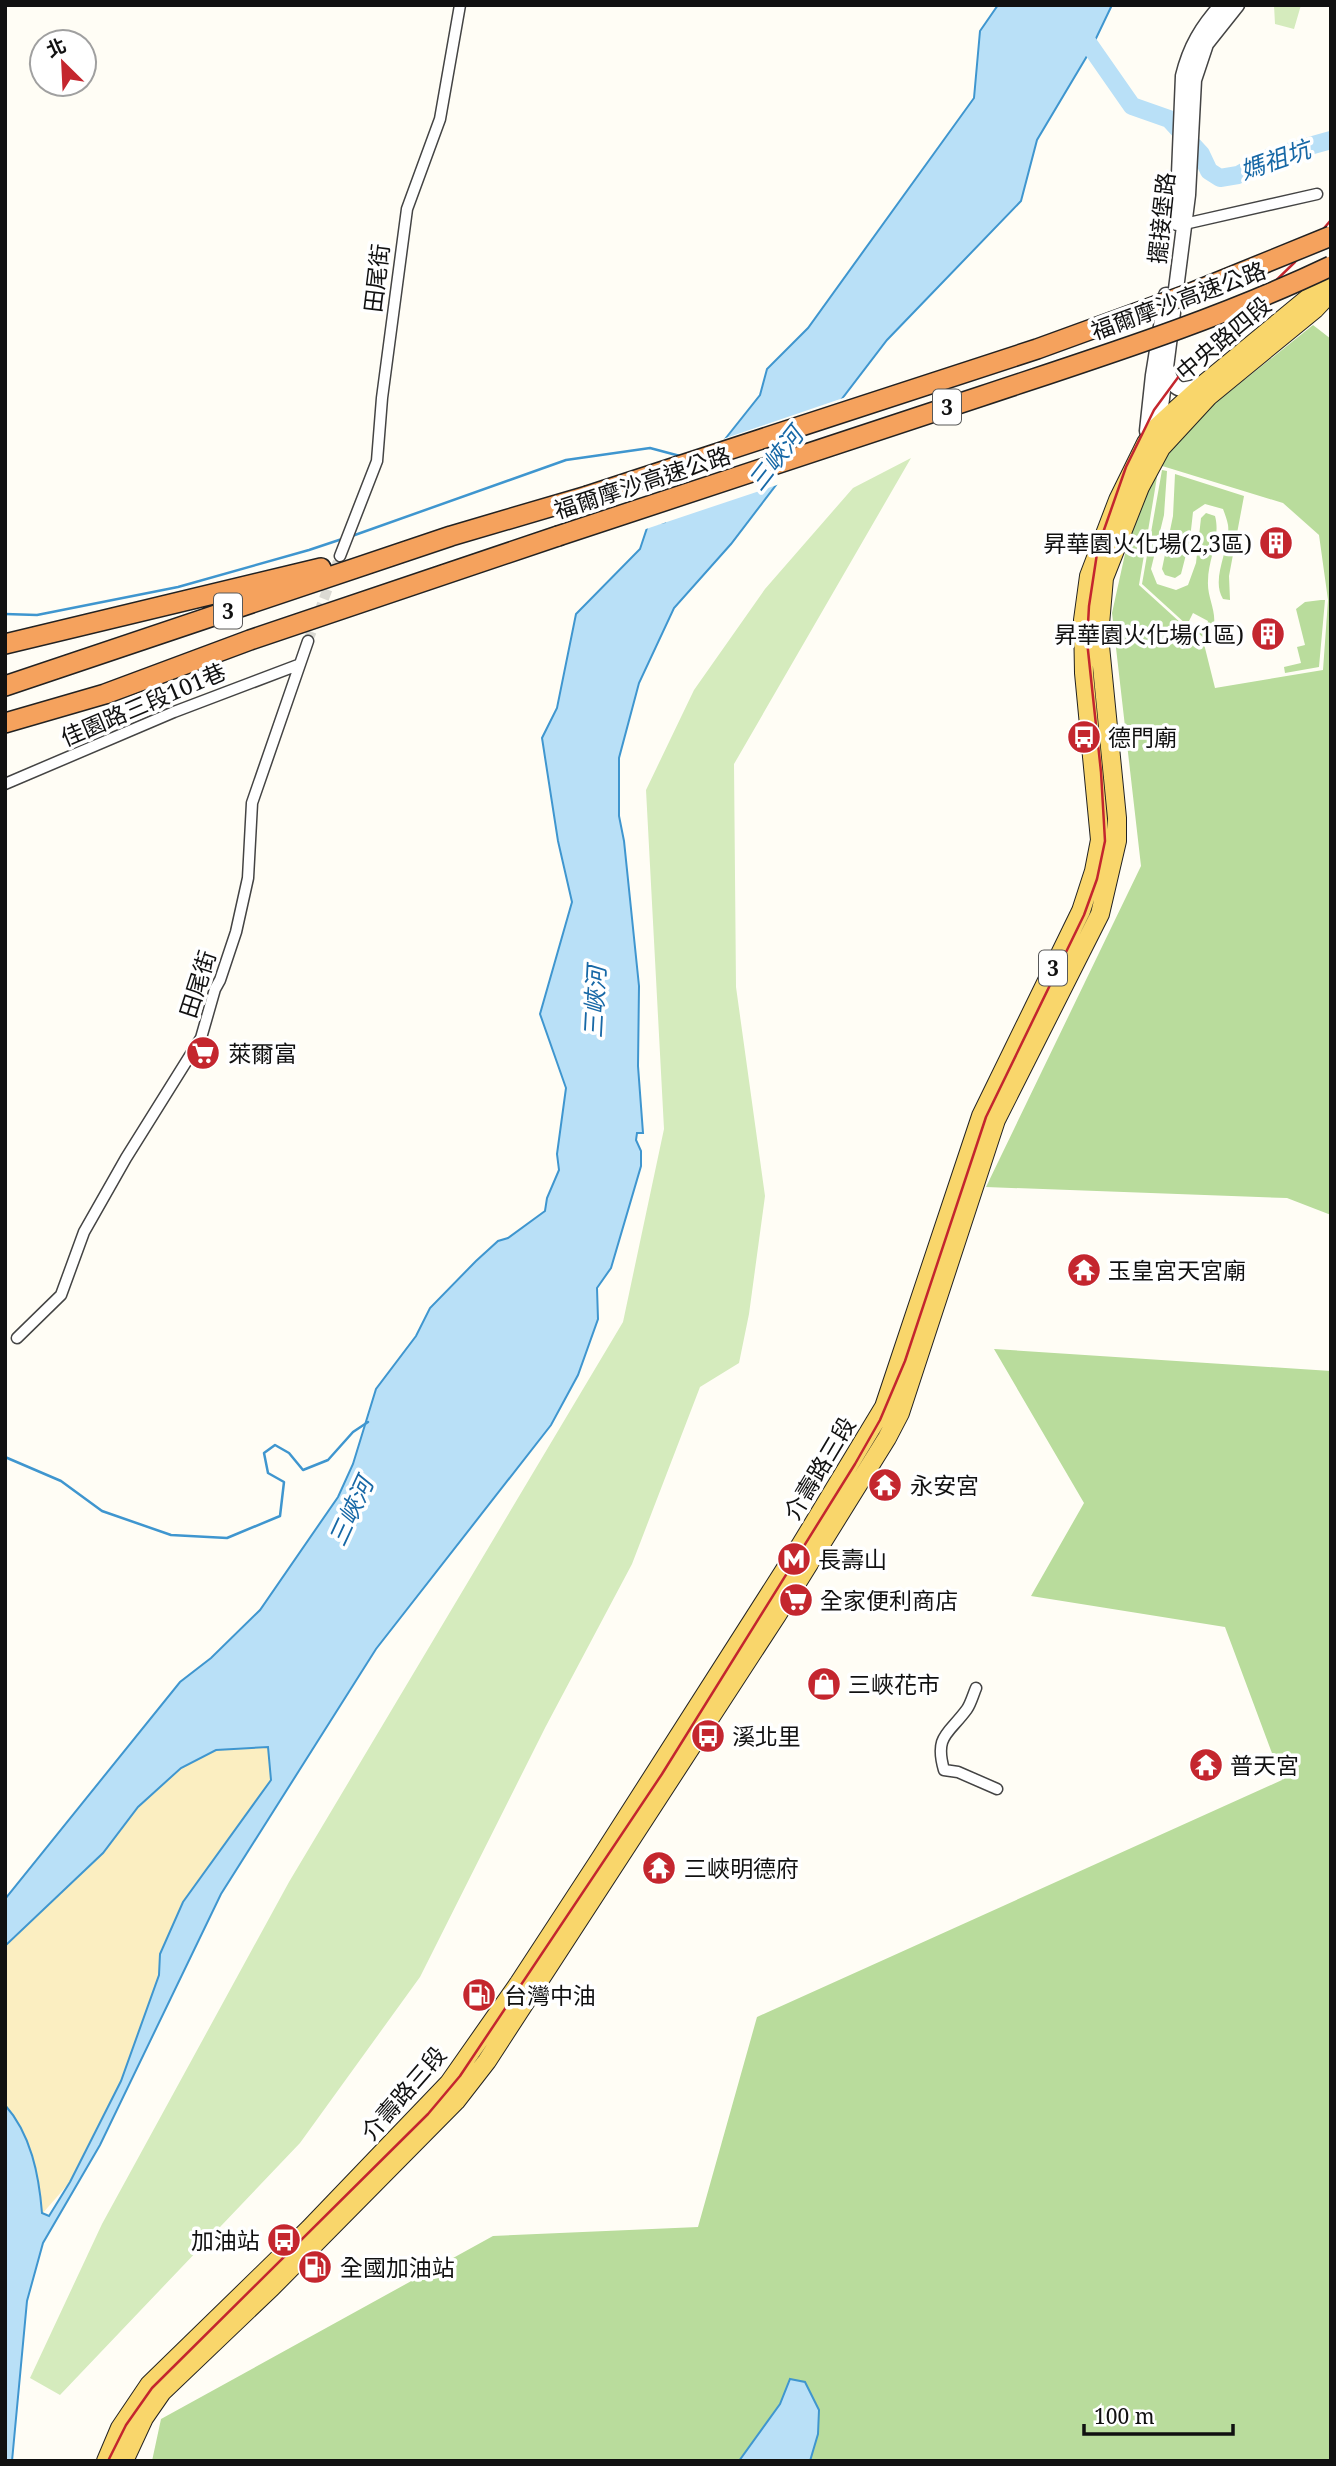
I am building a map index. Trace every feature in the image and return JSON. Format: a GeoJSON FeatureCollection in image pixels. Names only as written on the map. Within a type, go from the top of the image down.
{"type":"FeatureCollection","features":[{"type":"Feature","properties":{"kind":"highway","name":"福爾摩沙高速公路"},"geometry":{"type":"LineString","coordinates":[[5,686],[452,536],[587,496],[1037,349],[1191,293],[1331,236]]}},
{"type":"Feature","properties":{"kind":"highway","name":"福爾摩沙高速公路"},"geometry":{"type":"LineString","coordinates":[[5,723],[105,694],[250,640],[1045,375],[1330,271]]}},
{"type":"Feature","properties":{"kind":"highway"},"geometry":{"type":"LineString","coordinates":[[5,644],[452,536]]}},
{"type":"Feature","properties":{"kind":"highway"},"geometry":{"type":"LineString","coordinates":[[5,653],[99,622]]}},
{"type":"Feature","properties":{"kind":"highway"},"geometry":{"type":"LineString","coordinates":[[5,738],[105,694]]}},
{"type":"Feature","properties":{"kind":"main road","name":"中央路四段"},"geometry":{"type":"LineString","coordinates":[[1154,445],[1157,427],[1204,384],[1307,299],[1330,271]]}},
{"type":"Feature","properties":{"kind":"main road","name":"中央路四段"},"geometry":{"type":"LineString","coordinates":[[1154,445],[1315,309],[1331,292]]}},
{"type":"Feature","properties":{"kind":"main road","name":"介壽路三段"},"geometry":{"type":"LineString","coordinates":[[106,2461],[120,2428],[149,2385],[309,2229],[449,2083],[519,1983],[600,1859],[794,1556],[884,1407],[981,1116],[1081,911],[1094,871],[1100,839],[1084,673],[1083,620],[1089,576],[1118,500],[1154,445]]}},
{"type":"Feature","properties":{"kind":"main road","name":"介壽路三段"},"geometry":{"type":"LineString","coordinates":[[124,2461],[144,2418],[162,2392],[272,2287],[456,2101],[487,2061],[784,1604],[900,1413],[996,1121],[1100,914],[1113,862],[1117,830],[1100,662],[1099,636],[1104,578],[1154,445]]}},
{"type":"Feature","properties":{"kind":"street","name":"田尾街"},"geometry":{"type":"LineString","coordinates":[[340,556],[377,461],[382,398],[407,209],[440,119],[460,5]]}},
{"type":"Feature","properties":{"kind":"street","name":"擺接堡路"},"geometry":{"type":"LineString","coordinates":[[1157,427],[1181,225],[1188,56],[1197,35],[1222,5]]}},
{"type":"Feature","properties":{"kind":"street","name":"擺接堡路"},"geometry":{"type":"LineString","coordinates":[[1187,93],[1206,44],[1237,5]]}},
{"type":"Feature","properties":{"kind":"street"},"geometry":{"type":"LineString","coordinates":[[1181,225],[1317,194]]}},
{"type":"Feature","properties":{"kind":"street","name":"擺接堡路"},"geometry":{"type":"LineString","coordinates":[[1154,445],[1153,375],[1181,225]]}},
{"type":"Feature","properties":{"kind":"street"},"geometry":{"type":"LineString","coordinates":[[1166,367],[1170,382],[1179,389],[1188,391],[1204,384]]}},
{"type":"Feature","properties":{"kind":"street","name":"田尾街"},"geometry":{"type":"LineString","coordinates":[[17,1338],[61,1295],[84,1231],[125,1158],[201,1038],[236,932],[245,892],[252,803],[307,641]]}},
{"type":"Feature","properties":{"kind":"street","name":"佳園路三段101巷"},"geometry":{"type":"LineString","coordinates":[[5,784],[174,712],[298,665]]}},
{"type":"Feature","properties":{"kind":"street"},"geometry":{"type":"LineString","coordinates":[[976,1688],[969,1707],[943,1736],[941,1758],[944,1770],[958,1772],[997,1789]]}},
{"type":"Feature","properties":{"kind":"green space"},"geometry":{"type":"Polygon","coordinates":[[[1274,5],[1301,5],[1294,29],[1275,24],[1274,5]]]}},
{"type":"Feature","properties":{"kind":"green space"},"geometry":{"type":"Polygon","coordinates":[[[1313,325],[1331,339],[1331,1215],[1287,1198],[986,1187],[1141,866],[1112,613],[1125,554],[1144,490],[1162,453],[1213,405],[1313,325]],[[1159,465],[1139,585],[1204,644],[1215,688],[1323,670],[1328,600],[1319,535],[1283,503],[1159,465]]]}},
{"type":"Feature","properties":{"kind":"green space"},"geometry":{"type":"Polygon","coordinates":[[[911,458],[734,764],[736,987],[765,1196],[749,1314],[739,1363],[700,1387],[632,1564],[546,1726],[420,1977],[300,2143],[60,2395],[30,2378],[102,2224],[289,1882],[623,1322],[664,1129],[646,790],[694,690],[765,589],[853,488],[911,458]]]}},
{"type":"Feature","properties":{"kind":"green space"},"geometry":{"type":"Polygon","coordinates":[[[1162,470],[1167,471],[1164,515],[1151,569],[1157,584],[1176,590],[1188,585],[1196,563],[1201,518],[1206,513],[1215,516],[1216,532],[1208,581],[1214,625],[1204,638],[1199,634],[1201,628],[1206,630],[1208,621],[1193,613],[1187,625],[1142,584],[1162,470]]]}},
{"type":"Feature","properties":{"kind":"green space"},"geometry":{"type":"Polygon","coordinates":[[[1175,474],[1244,496],[1229,576],[1230,600],[1223,599],[1219,582],[1228,534],[1223,509],[1205,504],[1193,512],[1190,539],[1181,574],[1175,578],[1165,575],[1162,569],[1173,516],[1175,474]]]}},
{"type":"Feature","properties":{"kind":"green space"},"geometry":{"type":"Polygon","coordinates":[[[1325,600],[1319,667],[1285,673],[1284,667],[1301,663],[1297,647],[1305,645],[1296,609],[1305,602],[1325,600]]]}},
{"type":"Feature","properties":{"kind":"green space"},"geometry":{"type":"Polygon","coordinates":[[[994,1349],[1331,1371],[1331,2461],[152,2461],[161,2419],[493,2236],[698,2227],[757,2017],[1282,1780],[1225,1627],[1031,1596],[1084,1503],[994,1349]]]}},
{"type":"Feature","properties":{"kind":"sand"},"geometry":{"type":"Polygon","coordinates":[[[268,1747],[271,1780],[183,1902],[160,1954],[159,1975],[121,2081],[70,2182],[42,2214],[32,2156],[21,2129],[5,2105],[5,1946],[103,1853],[138,1807],[181,1768],[216,1749],[268,1747]]]}},
{"type":"Feature","properties":{"kind":"water","name":"三峽河"},"geometry":{"type":"Polygon","coordinates":[[[998,5],[1112,5],[1090,51],[1037,140],[1021,201],[887,340],[731,544],[674,608],[639,683],[619,758],[619,816],[639,986],[638,1066],[643,1133],[637,1133],[636,1140],[641,1151],[641,1166],[611,1268],[597,1288],[598,1319],[578,1375],[551,1425],[376,1649],[221,1894],[100,2145],[43,2243],[27,2301],[12,2461],[5,2461],[5,2105],[14,2116],[27,2142],[39,2184],[42,2213],[49,2216],[70,2182],[121,2081],[159,1975],[160,1954],[183,1902],[271,1780],[268,1747],[216,1750],[181,1768],[138,1807],[103,1853],[5,1946],[5,1899],[180,1682],[211,1658],[260,1610],[338,1497],[353,1464],[376,1389],[416,1336],[430,1308],[498,1241],[508,1238],[545,1211],[547,1198],[559,1170],[557,1154],[566,1088],[540,1014],[572,902],[558,841],[542,738],[557,708],[576,614],[640,549],[648,525],[665,522],[710,458],[760,395],[767,369],[808,328],[974,98],[980,31],[998,5]]]}},
{"type":"Feature","properties":{"kind":"water"},"geometry":{"type":"Polygon","coordinates":[[[790,2379],[805,2382],[819,2410],[818,2434],[810,2461],[739,2461],[780,2404],[790,2379]]]}},
{"type":"Feature","properties":{"kind":"pier"},"geometry":{"type":"Polygon","coordinates":[[[849,396],[783,483],[643,530],[646,522],[663,519],[720,440],[849,396]]]}},
{"type":"Feature","properties":{"kind":"waterway","name":"媽祖坑"},"geometry":{"type":"LineString","coordinates":[[1079,30],[1132,106],[1169,119],[1201,154],[1209,171],[1220,178],[1238,175],[1270,157],[1331,140]]}},
{"type":"Feature","properties":{"kind":"waterway"},"geometry":{"type":"LineString","coordinates":[[352,536],[566,460],[650,448],[680,456]]}},
{"type":"Feature","properties":{"kind":"waterway"},"geometry":{"type":"LineString","coordinates":[[5,614],[37,615],[178,587],[342,539]]}},
{"type":"Feature","properties":{"kind":"waterway"},"geometry":{"type":"LineString","coordinates":[[5,1457],[61,1481],[102,1511],[171,1535],[227,1538],[280,1516],[284,1482],[268,1473],[264,1453],[275,1445],[289,1453],[303,1470],[328,1460],[353,1432],[368,1422]]}},
{"type":"Feature","properties":{"kind":"tunnel"},"geometry":{"type":"LineString","coordinates":[[308,641],[340,556]]}},
{"type":"Feature","properties":{"kind":"railway"},"geometry":{"type":"LineString","coordinates":[[108,2461],[126,2425],[152,2388],[428,2114],[460,2076],[662,1774],[880,1420],[905,1361],[986,1117],[1084,915],[1097,879],[1105,841],[1101,772],[1087,641],[1089,606],[1098,547],[1126,467],[1154,410],[1182,372],[1295,262],[1331,220]]}},
{"type":"Feature","properties":{"kind":"place","name":"昇華園火化場(2,3區)"},"geometry":{"type":"Point","coordinates":[1276,543]}},
{"type":"Feature","properties":{"kind":"place","name":"昇華園火化場(1區)"},"geometry":{"type":"Point","coordinates":[1268,634]}},
{"type":"Feature","properties":{"kind":"place","name":"德門廟"},"geometry":{"type":"Point","coordinates":[1084,737]}},
{"type":"Feature","properties":{"kind":"place","name":"萊爾富"},"geometry":{"type":"Point","coordinates":[203,1053]}},
{"type":"Feature","properties":{"kind":"place","name":"玉皇宮天宮廟"},"geometry":{"type":"Point","coordinates":[1084,1270]}},
{"type":"Feature","properties":{"kind":"place","name":"永安宮"},"geometry":{"type":"Point","coordinates":[885,1485]}},
{"type":"Feature","properties":{"kind":"place","name":"長壽山"},"geometry":{"type":"Point","coordinates":[794,1559]}},
{"type":"Feature","properties":{"kind":"place","name":"全家便利商店"},"geometry":{"type":"Point","coordinates":[796,1600]}},
{"type":"Feature","properties":{"kind":"place","name":"三峽花市"},"geometry":{"type":"Point","coordinates":[824,1684]}},
{"type":"Feature","properties":{"kind":"place","name":"溪北里"},"geometry":{"type":"Point","coordinates":[708,1736]}},
{"type":"Feature","properties":{"kind":"place","name":"普天宮"},"geometry":{"type":"Point","coordinates":[1206,1765]}},
{"type":"Feature","properties":{"kind":"place","name":"三峽明德府"},"geometry":{"type":"Point","coordinates":[659,1868]}},
{"type":"Feature","properties":{"kind":"place","name":"台灣中油"},"geometry":{"type":"Point","coordinates":[479,1995]}},
{"type":"Feature","properties":{"kind":"place","name":"加油站"},"geometry":{"type":"Point","coordinates":[284,2240]}},
{"type":"Feature","properties":{"kind":"place","name":"全國加油站"},"geometry":{"type":"Point","coordinates":[315,2267]}}]}
